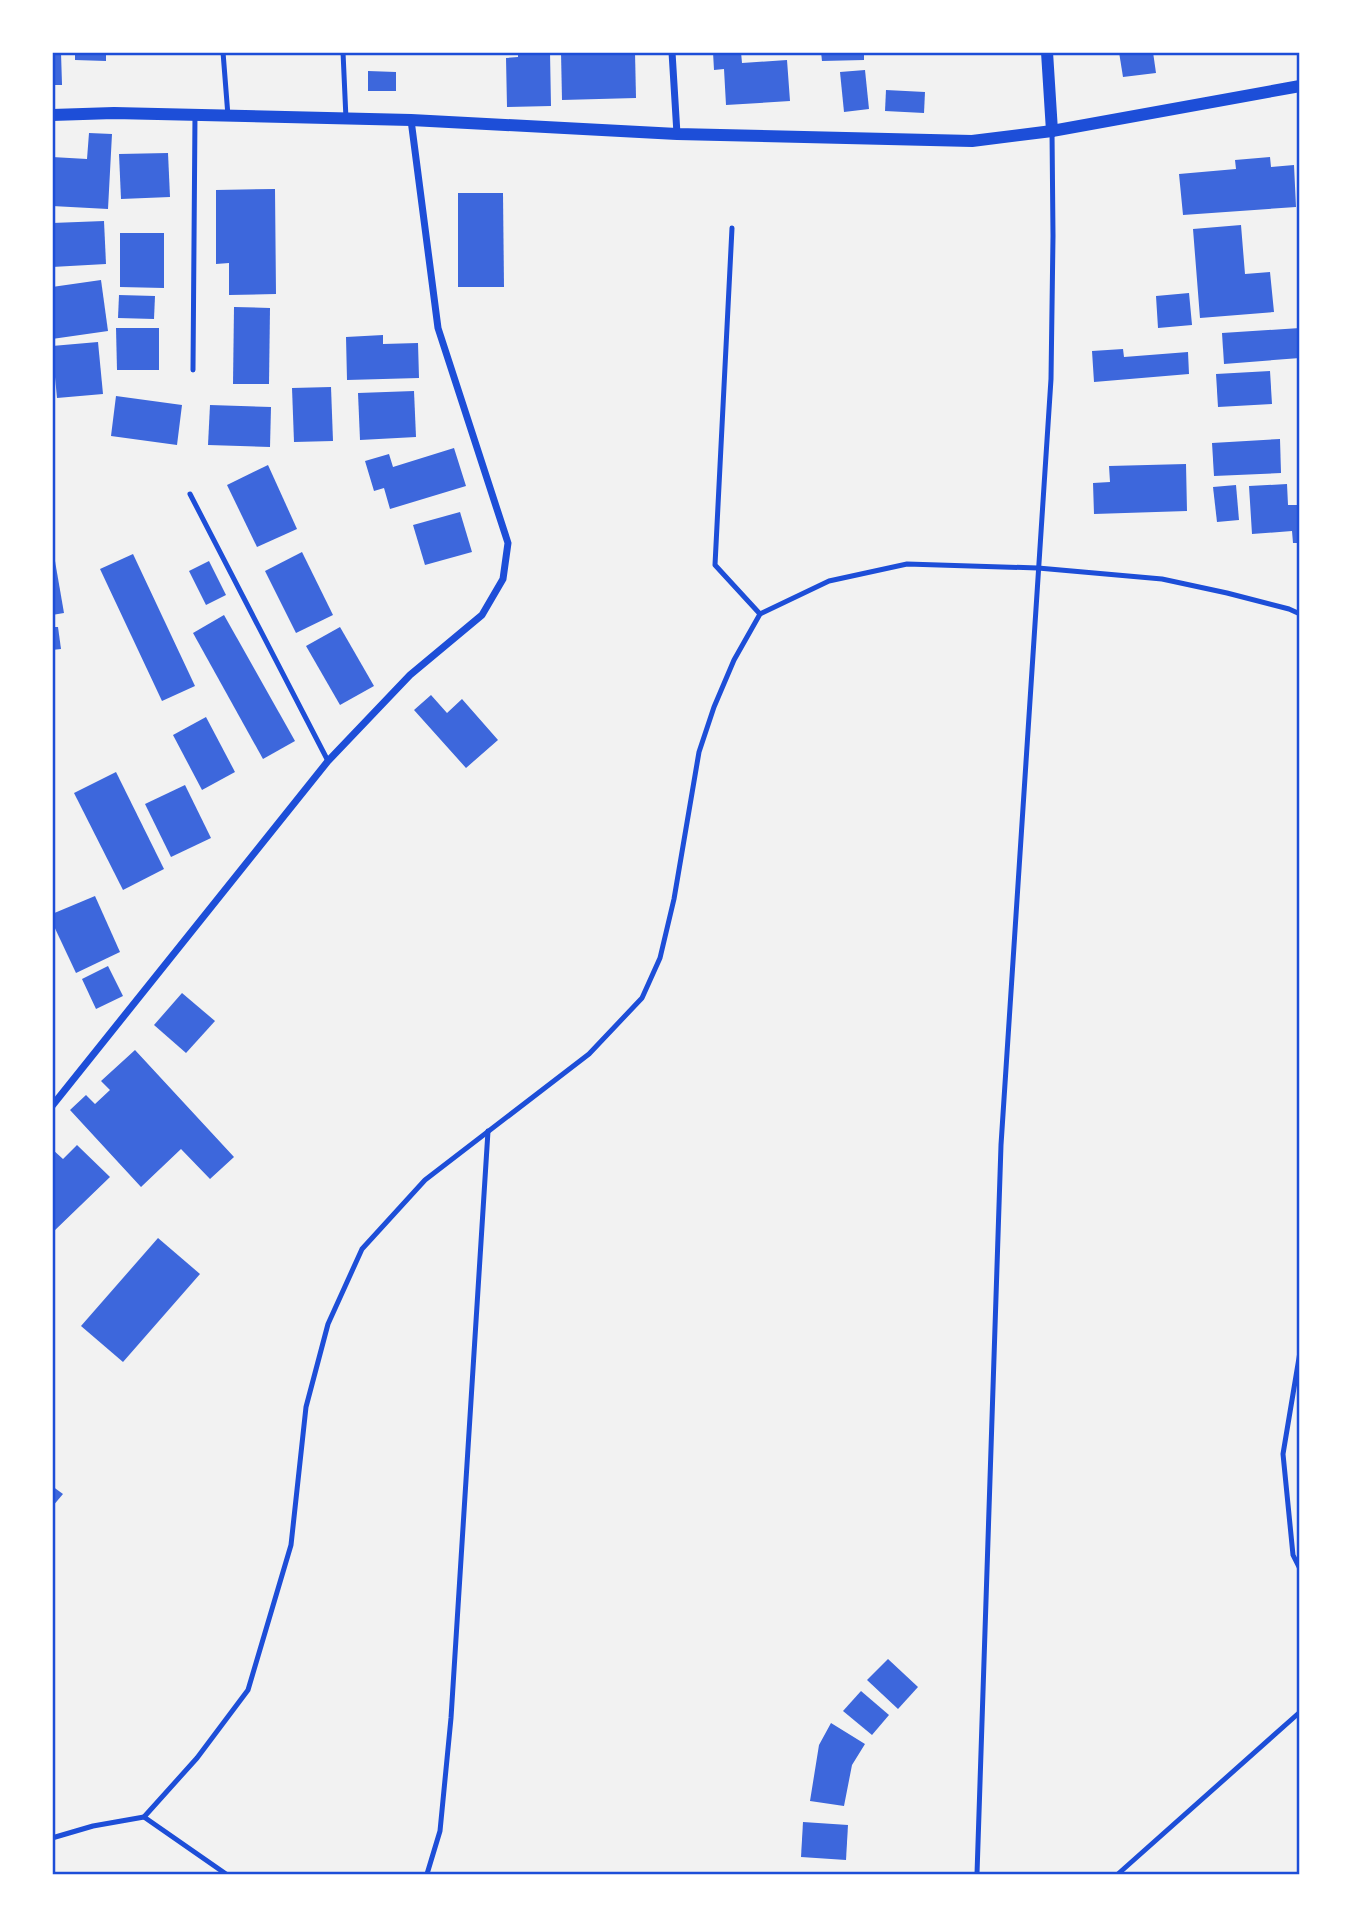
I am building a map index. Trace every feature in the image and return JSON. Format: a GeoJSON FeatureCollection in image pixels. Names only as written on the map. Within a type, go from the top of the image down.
{"type":"FeatureCollection","features":[{"type":"Feature","properties":{"kind":"street"},"geometry":{"type":"LineString","coordinates":[[673,52],[677,134]]}},
{"type":"Feature","properties":{"kind":"street"},"geometry":{"type":"LineString","coordinates":[[1047,52],[1052,131]]}},
{"type":"Feature","properties":{"kind":"street"},"geometry":{"type":"LineString","coordinates":[[52,116],[114,113],[411,120],[677,134],[972,141],[1052,131],[1300,86]]}},
{"type":"Feature","properties":{"kind":"street"},"geometry":{"type":"LineString","coordinates":[[52,1105],[328,761],[410,675],[482,615],[503,579],[508,543],[438,328],[411,120]]}},
{"type":"Feature","properties":{"kind":"lane"},"geometry":{"type":"LineString","coordinates":[[223,52],[228,117]]}},
{"type":"Feature","properties":{"kind":"lane"},"geometry":{"type":"LineString","coordinates":[[342,52],[346,119]]}},
{"type":"Feature","properties":{"kind":"lane"},"geometry":{"type":"LineString","coordinates":[[193,370],[195,115]]}},
{"type":"Feature","properties":{"kind":"lane"},"geometry":{"type":"LineString","coordinates":[[977,1874],[1001,1145],[1051,379],[1052,131]]}},
{"type":"Feature","properties":{"kind":"lane"},"geometry":{"type":"LineString","coordinates":[[732,228],[715,565],[760,614]]}},
{"type":"Feature","properties":{"kind":"lane"},"geometry":{"type":"LineString","coordinates":[[190,494],[328,761]]}},
{"type":"Feature","properties":{"kind":"lane"},"geometry":{"type":"LineString","coordinates":[[52,1838],[93,1826],[144,1818],[197,1758],[248,1690],[291,1545],[306,1407],[328,1324],[362,1249],[425,1180],[589,1054],[642,998],[660,958],[674,899],[699,752],[734,660],[760,614],[829,581],[908,564],[1038,568],[1162,579],[1227,593],[1300,614]]}},
{"type":"Feature","properties":{"kind":"lane"},"geometry":{"type":"LineString","coordinates":[[427,1874],[440,1831],[451,1718],[488,1131]]}},
{"type":"Feature","properties":{"kind":"lane"},"geometry":{"type":"LineString","coordinates":[[1300,1352],[1283,1454],[1293,1555],[1300,1569]]}},
{"type":"Feature","properties":{"kind":"lane"},"geometry":{"type":"LineString","coordinates":[[1118,1874],[1300,1712]]}},
{"type":"Feature","properties":{"kind":"lane"},"geometry":{"type":"LineString","coordinates":[[144,1818],[226,1874]]}},
{"type":"Feature","properties":{"kind":"building"},"geometry":{"type":"Polygon","coordinates":[[[52,52],[61,52],[62,85],[52,85],[52,52]]]}},
{"type":"Feature","properties":{"kind":"building"},"geometry":{"type":"Polygon","coordinates":[[[75,52],[106,52],[106,61],[75,60],[75,52]]]}},
{"type":"Feature","properties":{"kind":"building"},"geometry":{"type":"Polygon","coordinates":[[[518,52],[550,52],[551,106],[507,107],[506,58],[518,57],[518,52]]]}},
{"type":"Feature","properties":{"kind":"building"},"geometry":{"type":"Polygon","coordinates":[[[561,52],[635,52],[636,98],[562,100],[561,52]]]}},
{"type":"Feature","properties":{"kind":"building"},"geometry":{"type":"Polygon","coordinates":[[[713,52],[741,52],[742,63],[787,60],[790,101],[726,105],[724,69],[714,70],[713,52]]]}},
{"type":"Feature","properties":{"kind":"building"},"geometry":{"type":"Polygon","coordinates":[[[821,52],[864,52],[864,60],[822,61],[821,52]]]}},
{"type":"Feature","properties":{"kind":"building"},"geometry":{"type":"Polygon","coordinates":[[[1119,52],[1153,52],[1156,73],[1123,77],[1119,52]]]}},
{"type":"Feature","properties":{"kind":"building"},"geometry":{"type":"Polygon","coordinates":[[[865,70],[869,109],[844,112],[840,72],[865,70]]]}},
{"type":"Feature","properties":{"kind":"building"},"geometry":{"type":"Polygon","coordinates":[[[368,71],[396,72],[396,91],[368,91],[368,71]]]}},
{"type":"Feature","properties":{"kind":"building"},"geometry":{"type":"Polygon","coordinates":[[[886,90],[925,92],[924,113],[885,111],[886,90]]]}},
{"type":"Feature","properties":{"kind":"building"},"geometry":{"type":"Polygon","coordinates":[[[89,133],[112,134],[108,209],[52,206],[52,157],[87,159],[89,133]]]}},
{"type":"Feature","properties":{"kind":"building"},"geometry":{"type":"Polygon","coordinates":[[[168,153],[170,197],[121,199],[119,154],[168,153]]]}},
{"type":"Feature","properties":{"kind":"building"},"geometry":{"type":"Polygon","coordinates":[[[1270,157],[1271,167],[1294,165],[1296,207],[1183,215],[1179,174],[1236,169],[1235,160],[1270,157]]]}},
{"type":"Feature","properties":{"kind":"building"},"geometry":{"type":"Polygon","coordinates":[[[275,189],[276,294],[229,295],[229,263],[216,264],[216,190],[275,189]]]}},
{"type":"Feature","properties":{"kind":"building"},"geometry":{"type":"Polygon","coordinates":[[[458,193],[503,193],[504,287],[458,287],[458,193]]]}},
{"type":"Feature","properties":{"kind":"building"},"geometry":{"type":"Polygon","coordinates":[[[104,221],[106,264],[52,267],[52,223],[104,221]]]}},
{"type":"Feature","properties":{"kind":"building"},"geometry":{"type":"Polygon","coordinates":[[[1241,225],[1245,274],[1270,272],[1274,312],[1200,318],[1193,229],[1241,225]]]}},
{"type":"Feature","properties":{"kind":"building"},"geometry":{"type":"Polygon","coordinates":[[[120,233],[164,233],[164,288],[120,287],[120,233]]]}},
{"type":"Feature","properties":{"kind":"building"},"geometry":{"type":"Polygon","coordinates":[[[101,280],[108,331],[52,339],[52,287],[101,280]]]}},
{"type":"Feature","properties":{"kind":"building"},"geometry":{"type":"Polygon","coordinates":[[[1189,293],[1192,325],[1158,328],[1156,296],[1189,293]]]}},
{"type":"Feature","properties":{"kind":"building"},"geometry":{"type":"Polygon","coordinates":[[[119,295],[155,296],[154,319],[118,318],[119,295]]]}},
{"type":"Feature","properties":{"kind":"building"},"geometry":{"type":"Polygon","coordinates":[[[234,307],[270,308],[269,384],[233,384],[234,307]]]}},
{"type":"Feature","properties":{"kind":"building"},"geometry":{"type":"Polygon","coordinates":[[[116,328],[159,328],[159,370],[117,370],[116,328]]]}},
{"type":"Feature","properties":{"kind":"building"},"geometry":{"type":"Polygon","coordinates":[[[1300,328],[1300,358],[1224,364],[1222,333],[1300,328]]]}},
{"type":"Feature","properties":{"kind":"building"},"geometry":{"type":"Polygon","coordinates":[[[383,335],[383,344],[418,343],[419,378],[347,380],[346,337],[383,335]]]}},
{"type":"Feature","properties":{"kind":"building"},"geometry":{"type":"Polygon","coordinates":[[[98,342],[103,394],[57,398],[52,346],[98,342]]]}},
{"type":"Feature","properties":{"kind":"building"},"geometry":{"type":"Polygon","coordinates":[[[1123,349],[1124,357],[1188,352],[1189,374],[1094,382],[1092,351],[1123,349]]]}},
{"type":"Feature","properties":{"kind":"building"},"geometry":{"type":"Polygon","coordinates":[[[1270,371],[1272,404],[1218,407],[1216,374],[1270,371]]]}},
{"type":"Feature","properties":{"kind":"building"},"geometry":{"type":"Polygon","coordinates":[[[331,387],[333,441],[294,442],[292,388],[331,387]]]}},
{"type":"Feature","properties":{"kind":"building"},"geometry":{"type":"Polygon","coordinates":[[[414,391],[416,437],[360,440],[358,393],[414,391]]]}},
{"type":"Feature","properties":{"kind":"building"},"geometry":{"type":"Polygon","coordinates":[[[116,396],[182,405],[177,445],[111,436],[116,396]]]}},
{"type":"Feature","properties":{"kind":"building"},"geometry":{"type":"Polygon","coordinates":[[[210,405],[271,407],[270,447],[208,445],[210,405]]]}},
{"type":"Feature","properties":{"kind":"building"},"geometry":{"type":"Polygon","coordinates":[[[1280,439],[1281,473],[1214,476],[1212,443],[1280,439]]]}},
{"type":"Feature","properties":{"kind":"building"},"geometry":{"type":"Polygon","coordinates":[[[454,448],[466,486],[390,509],[384,488],[374,491],[365,461],[389,454],[393,467],[454,448]]]}},
{"type":"Feature","properties":{"kind":"building"},"geometry":{"type":"Polygon","coordinates":[[[1186,464],[1187,511],[1094,514],[1093,483],[1110,482],[1109,466],[1186,464]]]}},
{"type":"Feature","properties":{"kind":"building"},"geometry":{"type":"Polygon","coordinates":[[[268,465],[297,529],[257,547],[227,485],[268,465]]]}},
{"type":"Feature","properties":{"kind":"building"},"geometry":{"type":"Polygon","coordinates":[[[1287,484],[1288,505],[1300,505],[1300,543],[1293,543],[1292,531],[1252,534],[1249,486],[1287,484]]]}},
{"type":"Feature","properties":{"kind":"building"},"geometry":{"type":"Polygon","coordinates":[[[1236,485],[1239,520],[1217,522],[1213,487],[1236,485]]]}},
{"type":"Feature","properties":{"kind":"building"},"geometry":{"type":"Polygon","coordinates":[[[460,512],[472,552],[425,565],[413,525],[460,512]]]}},
{"type":"Feature","properties":{"kind":"building"},"geometry":{"type":"Polygon","coordinates":[[[302,552],[333,615],[296,633],[265,571],[302,552]]]}},
{"type":"Feature","properties":{"kind":"building"},"geometry":{"type":"Polygon","coordinates":[[[133,554],[195,686],[162,701],[100,569],[133,554]]]}},
{"type":"Feature","properties":{"kind":"building"},"geometry":{"type":"Polygon","coordinates":[[[52,561],[55,561],[64,613],[52,615],[52,561]]]}},
{"type":"Feature","properties":{"kind":"building"},"geometry":{"type":"Polygon","coordinates":[[[209,561],[226,595],[206,605],[189,571],[209,561]]]}},
{"type":"Feature","properties":{"kind":"building"},"geometry":{"type":"Polygon","coordinates":[[[224,615],[295,741],[263,759],[193,633],[224,615]]]}},
{"type":"Feature","properties":{"kind":"building"},"geometry":{"type":"Polygon","coordinates":[[[52,627],[58,627],[61,649],[52,650],[52,627]]]}},
{"type":"Feature","properties":{"kind":"building"},"geometry":{"type":"Polygon","coordinates":[[[340,627],[374,686],[340,705],[306,646],[340,627]]]}},
{"type":"Feature","properties":{"kind":"building"},"geometry":{"type":"Polygon","coordinates":[[[431,695],[447,713],[462,699],[498,740],[466,768],[414,710],[431,695]]]}},
{"type":"Feature","properties":{"kind":"building"},"geometry":{"type":"Polygon","coordinates":[[[206,717],[235,772],[202,790],[173,735],[206,717]]]}},
{"type":"Feature","properties":{"kind":"building"},"geometry":{"type":"Polygon","coordinates":[[[116,772],[164,869],[123,890],[74,793],[116,772]]]}},
{"type":"Feature","properties":{"kind":"building"},"geometry":{"type":"Polygon","coordinates":[[[185,785],[211,838],[171,857],[145,804],[185,785]]]}},
{"type":"Feature","properties":{"kind":"building"},"geometry":{"type":"Polygon","coordinates":[[[95,896],[120,952],[76,973],[52,922],[52,914],[95,896]]]}},
{"type":"Feature","properties":{"kind":"building"},"geometry":{"type":"Polygon","coordinates":[[[108,966],[123,996],[96,1009],[82,979],[108,966]]]}},
{"type":"Feature","properties":{"kind":"building"},"geometry":{"type":"Polygon","coordinates":[[[182,993],[215,1021],[186,1053],[154,1025],[182,993]]]}},
{"type":"Feature","properties":{"kind":"building"},"geometry":{"type":"Polygon","coordinates":[[[135,1050],[234,1157],[210,1179],[181,1149],[141,1187],[70,1110],[86,1095],[95,1104],[110,1090],[101,1081],[135,1050]]]}},
{"type":"Feature","properties":{"kind":"building"},"geometry":{"type":"Polygon","coordinates":[[[77,1145],[110,1177],[52,1233],[52,1149],[63,1159],[77,1145]]]}},
{"type":"Feature","properties":{"kind":"building"},"geometry":{"type":"Polygon","coordinates":[[[158,1238],[200,1274],[123,1362],[81,1326],[158,1238]]]}},
{"type":"Feature","properties":{"kind":"building"},"geometry":{"type":"Polygon","coordinates":[[[52,1486],[63,1494],[52,1507],[52,1486]]]}},
{"type":"Feature","properties":{"kind":"building"},"geometry":{"type":"Polygon","coordinates":[[[888,1659],[918,1687],[898,1709],[867,1680],[888,1659]]]}},
{"type":"Feature","properties":{"kind":"building"},"geometry":{"type":"Polygon","coordinates":[[[861,1691],[889,1715],[872,1735],[843,1711],[861,1691]]]}},
{"type":"Feature","properties":{"kind":"building"},"geometry":{"type":"Polygon","coordinates":[[[831,1723],[865,1744],[852,1765],[844,1806],[810,1801],[819,1745],[831,1723]]]}},
{"type":"Feature","properties":{"kind":"building"},"geometry":{"type":"Polygon","coordinates":[[[803,1822],[848,1825],[846,1860],[801,1857],[803,1822]]]}}]}
